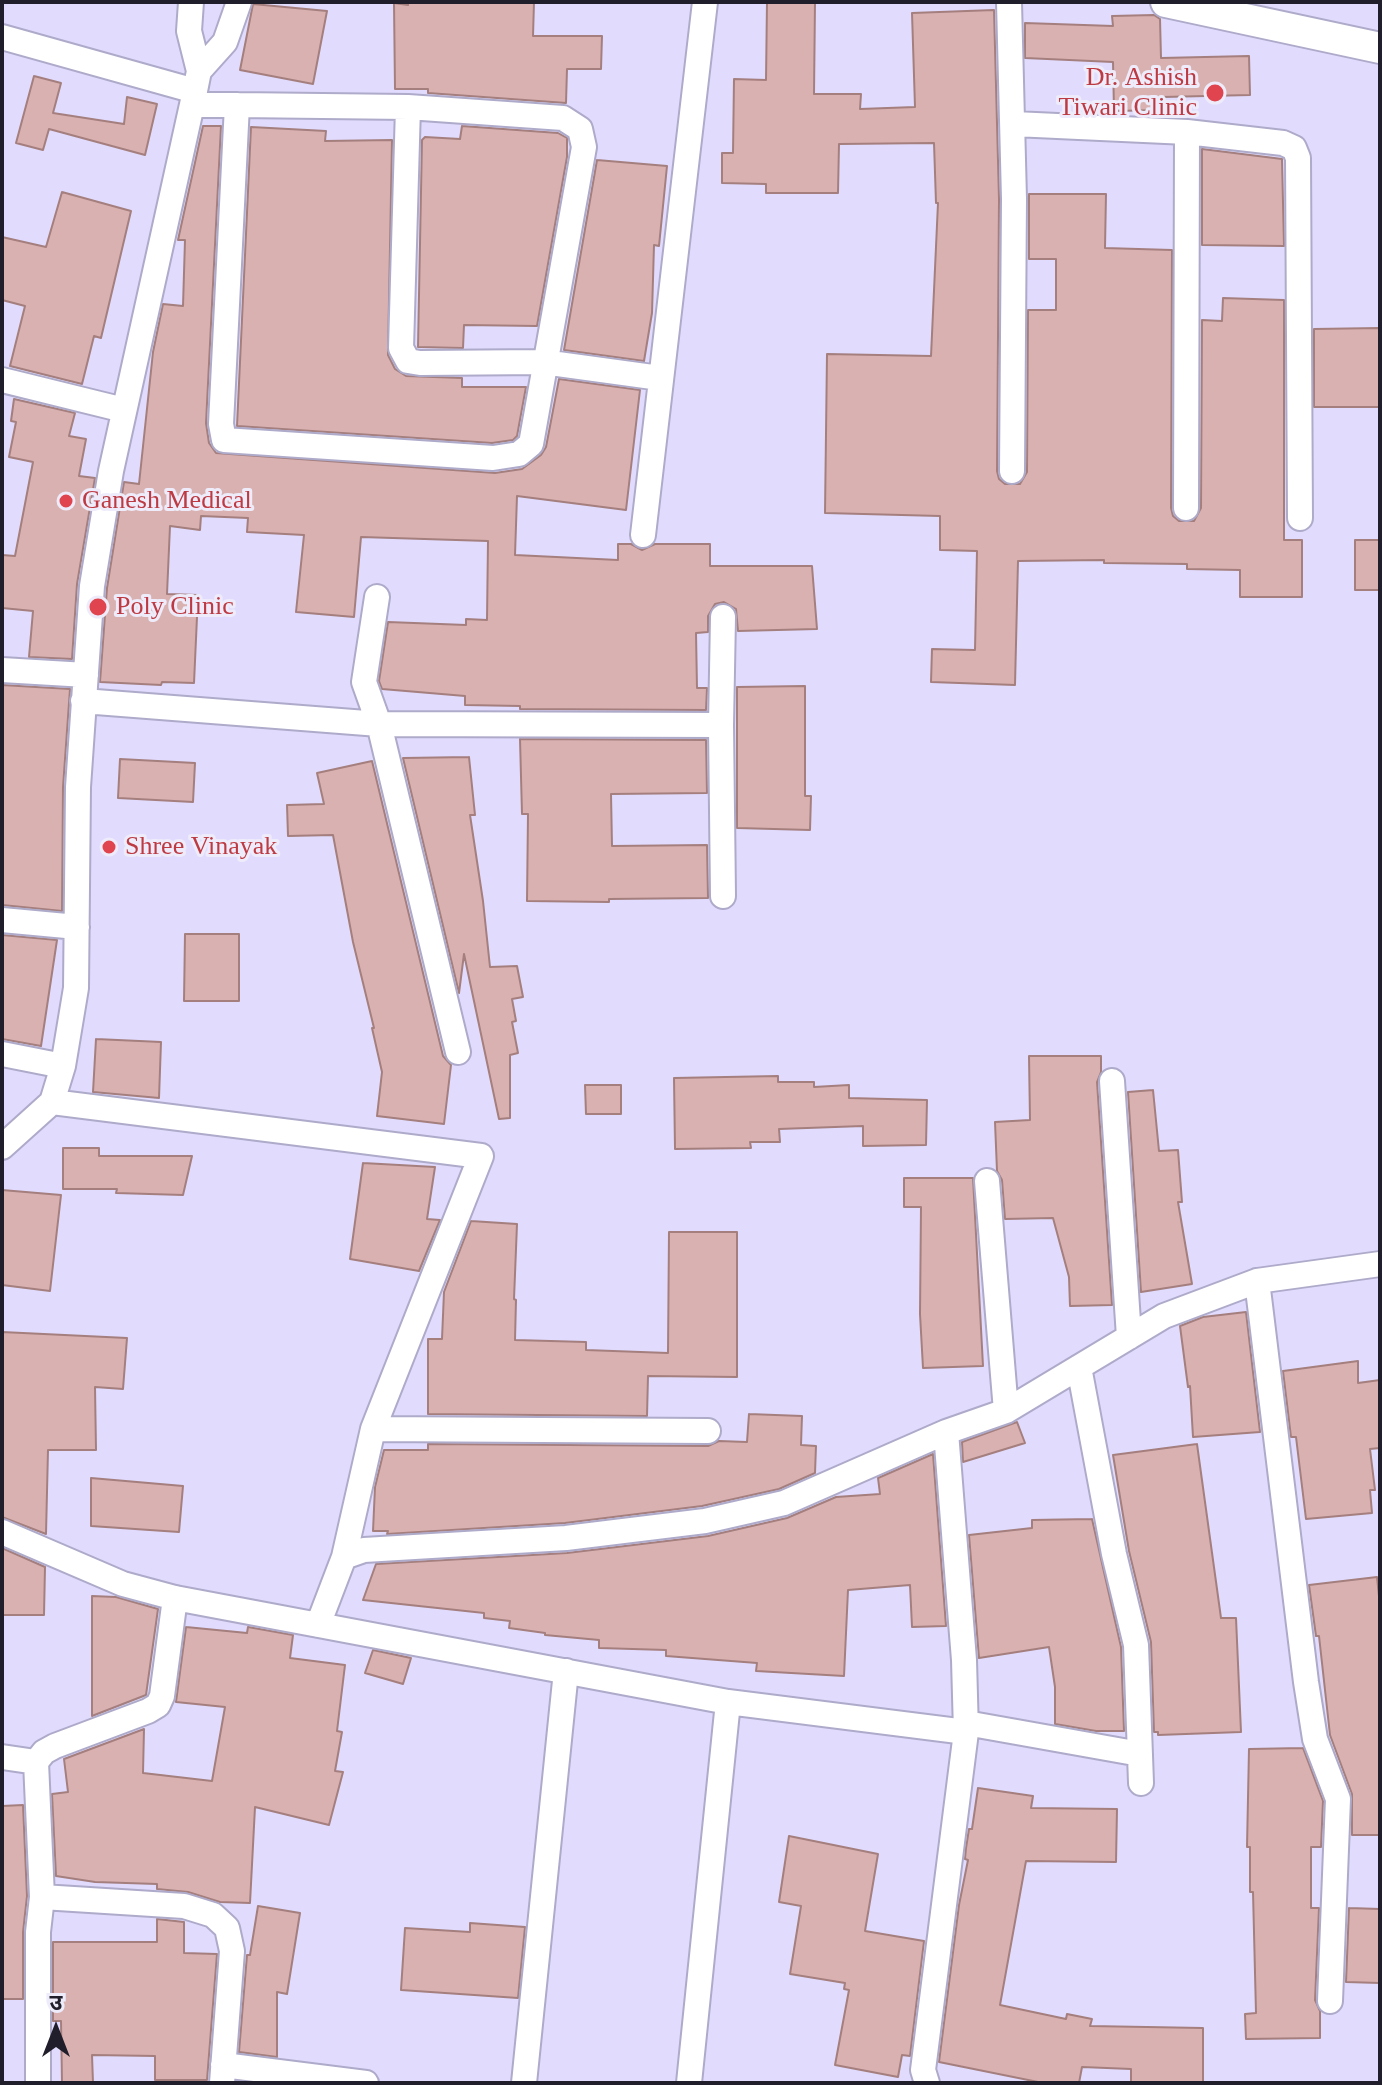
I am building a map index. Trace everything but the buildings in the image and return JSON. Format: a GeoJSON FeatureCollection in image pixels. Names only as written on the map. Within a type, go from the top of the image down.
{"type":"FeatureCollection","features":[{"type":"Feature","properties":{"kind":"street"},"geometry":{"type":"LineString","coordinates":[[191,2],[189,31],[196,89]]}},
{"type":"Feature","properties":{"kind":"street"},"geometry":{"type":"LineString","coordinates":[[2,1147],[52,1102],[63,1066],[76,988],[78,787],[92,586],[124,410],[196,89],[225,42],[239,2]]}},
{"type":"Feature","properties":{"kind":"street"},"geometry":{"type":"LineString","coordinates":[[643,535],[705,2]]}},
{"type":"Feature","properties":{"kind":"street"},"geometry":{"type":"LineString","coordinates":[[1009,2],[1014,124],[1012,471]]}},
{"type":"Feature","properties":{"kind":"street"},"geometry":{"type":"LineString","coordinates":[[1166,2],[1380,48]]}},
{"type":"Feature","properties":{"kind":"street"},"geometry":{"type":"LineString","coordinates":[[2,37],[196,89],[237,105],[408,107],[563,118],[580,129],[584,147],[543,362],[531,444],[519,454],[493,458],[224,440],[221,424],[237,105]]}},
{"type":"Feature","properties":{"kind":"street"},"geometry":{"type":"LineString","coordinates":[[408,107],[401,348],[408,361],[543,362],[660,378]]}},
{"type":"Feature","properties":{"kind":"street"},"geometry":{"type":"LineString","coordinates":[[1014,124],[1187,132],[1283,143],[1294,148],[1298,158],[1300,518]]}},
{"type":"Feature","properties":{"kind":"street"},"geometry":{"type":"LineString","coordinates":[[1186,508],[1187,132]]}},
{"type":"Feature","properties":{"kind":"street"},"geometry":{"type":"LineString","coordinates":[[2,380],[124,410]]}},
{"type":"Feature","properties":{"kind":"street"},"geometry":{"type":"LineString","coordinates":[[377,597],[364,682],[379,724],[458,1052]]}},
{"type":"Feature","properties":{"kind":"street"},"geometry":{"type":"LineString","coordinates":[[723,617],[723,896]]}},
{"type":"Feature","properties":{"kind":"street"},"geometry":{"type":"LineString","coordinates":[[2,670],[86,675]]}},
{"type":"Feature","properties":{"kind":"street"},"geometry":{"type":"LineString","coordinates":[[83,701],[379,724],[721,725]]}},
{"type":"Feature","properties":{"kind":"street"},"geometry":{"type":"LineString","coordinates":[[2,920],[77,927]]}},
{"type":"Feature","properties":{"kind":"street"},"geometry":{"type":"LineString","coordinates":[[2,1054],[63,1066]]}},
{"type":"Feature","properties":{"kind":"street"},"geometry":{"type":"LineString","coordinates":[[1112,1081],[1129,1337]]}},
{"type":"Feature","properties":{"kind":"street"},"geometry":{"type":"LineString","coordinates":[[52,1102],[481,1156],[373,1429],[344,1557],[318,1625]]}},
{"type":"Feature","properties":{"kind":"street"},"geometry":{"type":"LineString","coordinates":[[987,1181],[1006,1411]]}},
{"type":"Feature","properties":{"kind":"street"},"geometry":{"type":"LineString","coordinates":[[344,1557],[364,1550],[566,1538],[705,1521],[784,1503],[946,1432],[1006,1411],[1164,1316],[1257,1281],[1380,1264]]}},
{"type":"Feature","properties":{"kind":"street"},"geometry":{"type":"LineString","coordinates":[[1257,1281],[1315,1739],[1338,1799],[1330,2001]]}},
{"type":"Feature","properties":{"kind":"street"},"geometry":{"type":"LineString","coordinates":[[1079,1367],[1114,1554],[1136,1645],[1141,1783]]}},
{"type":"Feature","properties":{"kind":"street"},"geometry":{"type":"LineString","coordinates":[[373,1429],[708,1431]]}},
{"type":"Feature","properties":{"kind":"street"},"geometry":{"type":"LineString","coordinates":[[927,2083],[923,2070],[966,1727],[964,1660],[946,1432]]}},
{"type":"Feature","properties":{"kind":"street"},"geometry":{"type":"LineString","coordinates":[[2,1532],[123,1584],[175,1598],[728,1702],[966,1727],[1140,1754]]}},
{"type":"Feature","properties":{"kind":"street"},"geometry":{"type":"LineString","coordinates":[[38,2083],[38,1932],[42,1897],[36,1762],[44,1752],[55,1746],[158,1705],[162,1696],[175,1598]]}},
{"type":"Feature","properties":{"kind":"street"},"geometry":{"type":"LineString","coordinates":[[524,2083],[566,1671]]}},
{"type":"Feature","properties":{"kind":"street"},"geometry":{"type":"LineString","coordinates":[[689,2083],[728,1702]]}},
{"type":"Feature","properties":{"kind":"street"},"geometry":{"type":"LineString","coordinates":[[2,1757],[36,1762]]}},
{"type":"Feature","properties":{"kind":"street"},"geometry":{"type":"LineString","coordinates":[[42,1897],[184,1906],[213,1915],[227,1928],[232,1951],[222,2074],[366,2083]]}},
{"type":"Feature","properties":{"kind":"place","name":"Dr. Ashish Tiwari Clinic"},"geometry":{"type":"Point","coordinates":[1215,93]}},
{"type":"Feature","properties":{"kind":"place","name":"Ganesh Medical"},"geometry":{"type":"Point","coordinates":[66,501]}},
{"type":"Feature","properties":{"kind":"place","name":"Poly Clinic"},"geometry":{"type":"Point","coordinates":[98,607]}},
{"type":"Feature","properties":{"kind":"place","name":"Shree Vinayak"},"geometry":{"type":"Point","coordinates":[109,847]}}]}
